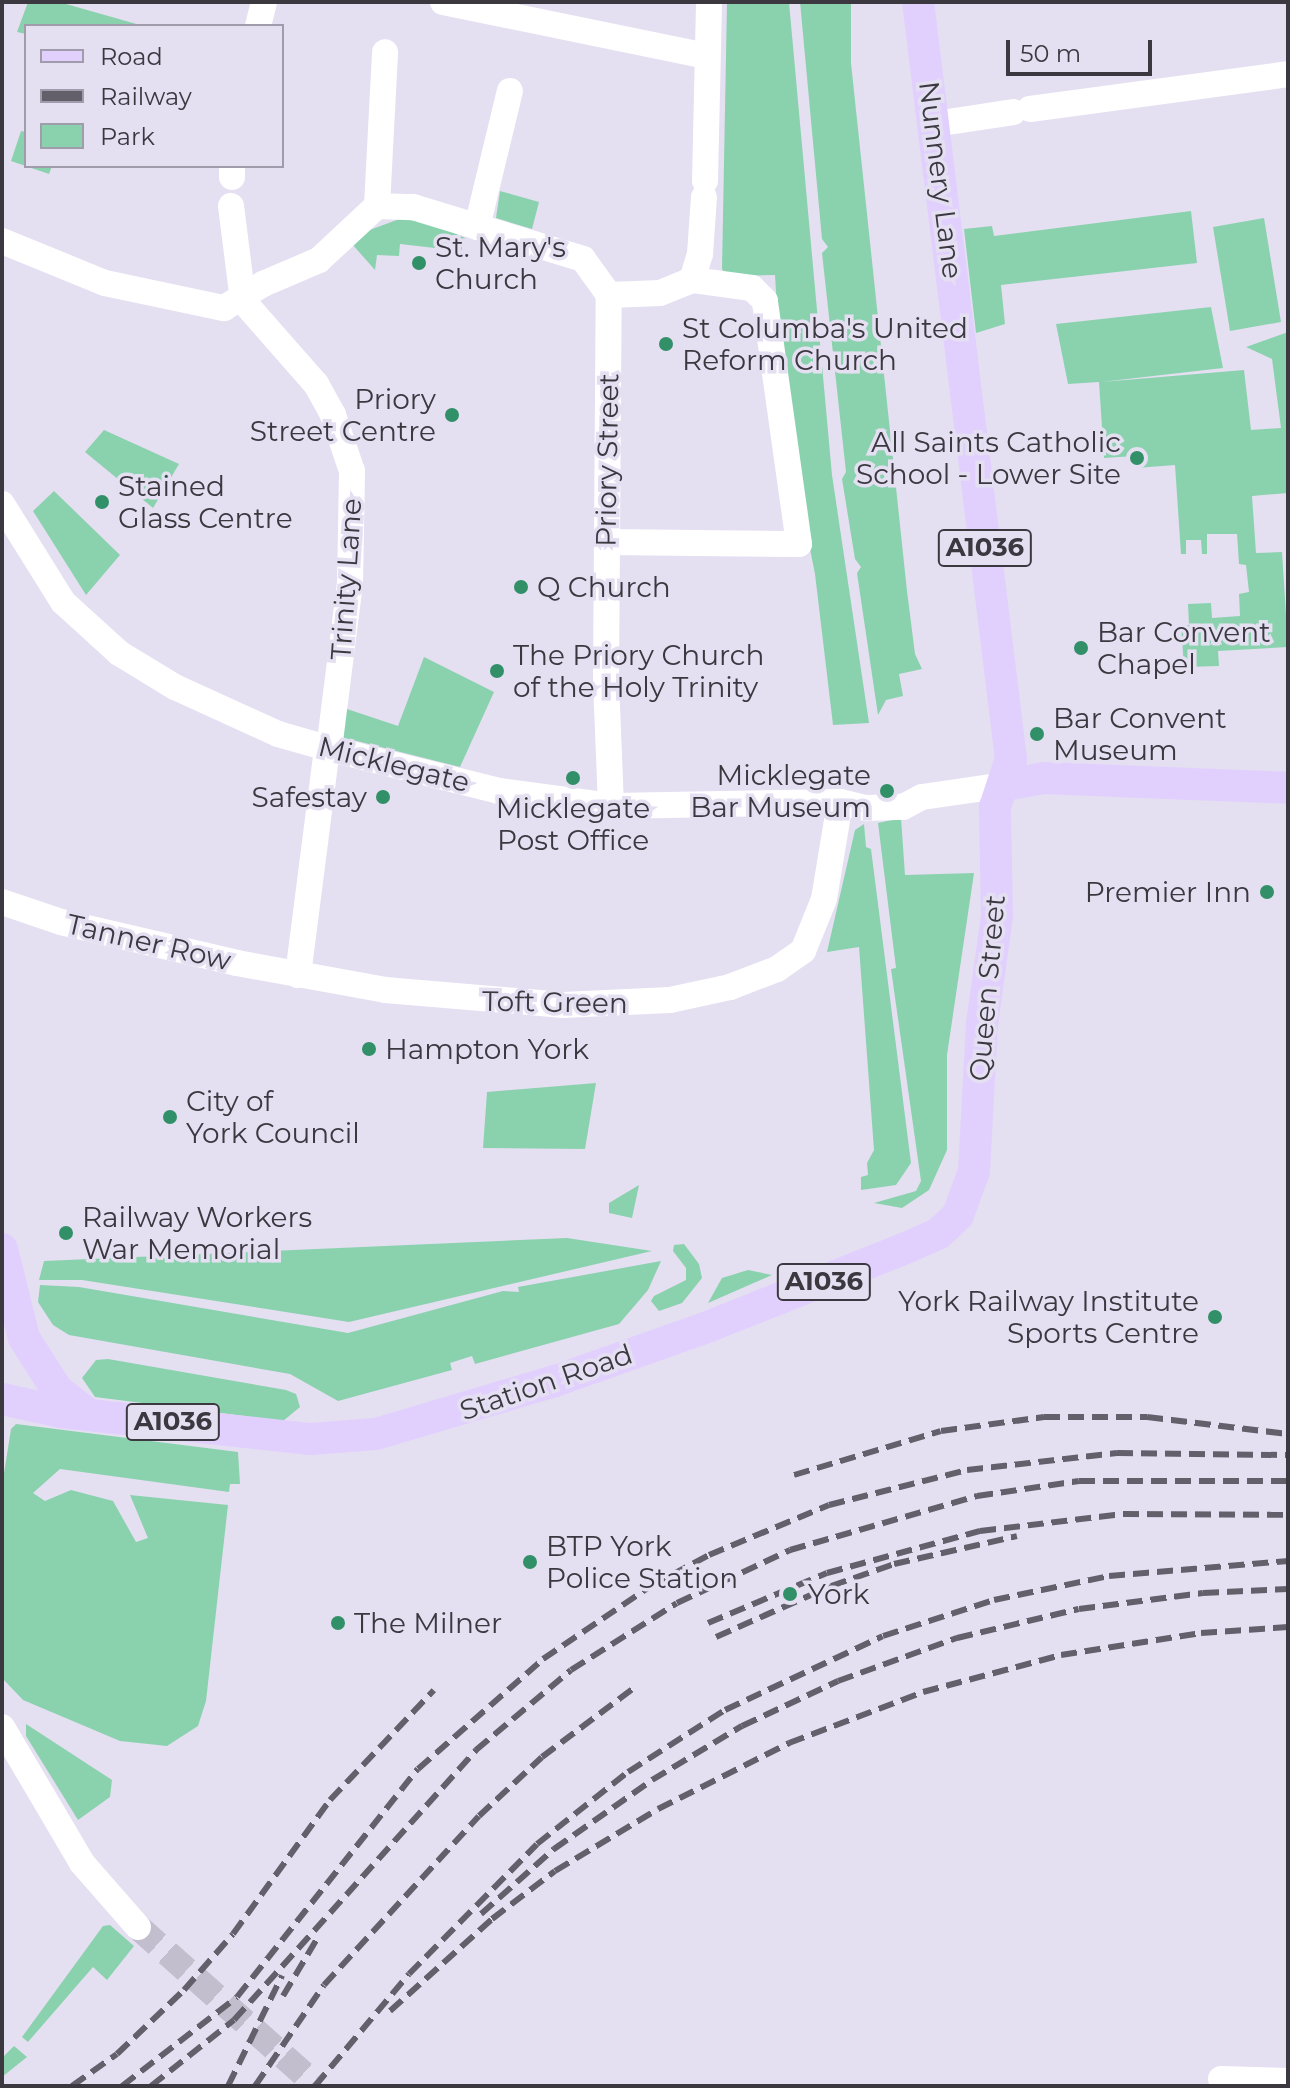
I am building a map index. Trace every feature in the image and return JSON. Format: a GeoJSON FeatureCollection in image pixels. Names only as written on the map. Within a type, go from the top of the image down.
{"type":"FeatureCollection","features":[{"type":"Feature","properties":{"kind":"main road","name":"Nunnery Lane"},"geometry":{"type":"LineString","coordinates":[[918,2],[1010,747],[1011,766],[1004,785]]}},
{"type":"Feature","properties":{"kind":"main road"},"geometry":{"type":"LineString","coordinates":[[1004,785],[1044,778],[1288,788]]}},
{"type":"Feature","properties":{"kind":"main road","name":"Queen Street"},"geometry":{"type":"LineString","coordinates":[[968,1192],[997,916],[995,807],[1004,785]]}},
{"type":"Feature","properties":{"kind":"main road","name":"Station Road"},"geometry":{"type":"LineString","coordinates":[[2,1399],[61,1412],[84,1411],[311,1439],[376,1434],[555,1381],[871,1263],[939,1233],[958,1215],[968,1192]]}},
{"type":"Feature","properties":{"kind":"main road","name":"A1036"},"geometry":{"type":"LineString","coordinates":[[2,1249],[6,1296],[34,1355],[57,1390],[84,1411]]}},
{"type":"Feature","properties":{"kind":"street"},"geometry":{"type":"LineString","coordinates":[[443,2],[707,56]]}},
{"type":"Feature","properties":{"kind":"street"},"geometry":{"type":"LineString","coordinates":[[692,280],[700,254],[704,189],[709,2]]}},
{"type":"Feature","properties":{"kind":"street"},"geometry":{"type":"LineString","coordinates":[[2,241],[105,283],[181,301],[238,303],[263,284],[319,260],[377,206],[385,52]]}},
{"type":"Feature","properties":{"kind":"street"},"geometry":{"type":"LineString","coordinates":[[935,124],[1021,110],[1088,108],[1288,74]]}},
{"type":"Feature","properties":{"kind":"street"},"geometry":{"type":"LineString","coordinates":[[477,227],[510,91]]}},
{"type":"Feature","properties":{"kind":"street"},"geometry":{"type":"LineString","coordinates":[[231,206],[238,303]]}},
{"type":"Feature","properties":{"kind":"street"},"geometry":{"type":"LineString","coordinates":[[377,206],[413,207],[583,259],[609,295],[660,293],[692,280],[752,288],[765,301],[799,544],[606,542]]}},
{"type":"Feature","properties":{"kind":"street","name":"Priory Street"},"geometry":{"type":"LineString","coordinates":[[609,295],[606,542],[611,806]]}},
{"type":"Feature","properties":{"kind":"street","name":"Trinity Lane"},"geometry":{"type":"LineString","coordinates":[[238,303],[316,384],[333,415],[352,471],[355,520],[298,975]]}},
{"type":"Feature","properties":{"kind":"street","name":"Micklegate"},"geometry":{"type":"LineString","coordinates":[[2,504],[63,602],[119,653],[175,687],[278,734],[499,791],[611,806],[846,802],[879,808],[903,807],[922,797],[1004,785]]}},
{"type":"Feature","properties":{"kind":"street","name":"Toft Green"},"geometry":{"type":"LineString","coordinates":[[298,975],[467,1001],[635,1003],[730,987],[777,969],[803,951],[824,899],[846,802]]}},
{"type":"Feature","properties":{"kind":"street","name":"Tanner Row"},"geometry":{"type":"LineString","coordinates":[[2,902],[61,922],[298,975]]}},
{"type":"Feature","properties":{"kind":"street"},"geometry":{"type":"LineString","coordinates":[[2,1727],[88,1873],[138,1927]]}},
{"type":"Feature","properties":{"kind":"street"},"geometry":{"type":"LineString","coordinates":[[1227,2054],[1219,2083],[1288,2081]]}},
{"type":"Feature","properties":{"kind":"green space"},"geometry":{"type":"Polygon","coordinates":[[[28,2],[59,2],[136,24],[24,24],[24,34],[17,32],[28,2]]]}},
{"type":"Feature","properties":{"kind":"green space"},"geometry":{"type":"Polygon","coordinates":[[[727,2],[789,2],[832,475],[869,723],[833,725],[815,574],[783,413],[775,275],[727,276],[722,269],[727,2]]]}},
{"type":"Feature","properties":{"kind":"green space"},"geometry":{"type":"Polygon","coordinates":[[[800,2],[851,2],[851,63],[907,591],[915,654],[922,669],[899,674],[903,696],[886,700],[878,715],[857,573],[861,567],[855,559],[842,479],[846,472],[822,253],[828,247],[822,239],[800,2]]]}},
{"type":"Feature","properties":{"kind":"green space"},"geometry":{"type":"Polygon","coordinates":[[[21,131],[24,132],[24,165],[11,161],[21,131]]]}},
{"type":"Feature","properties":{"kind":"green space"},"geometry":{"type":"Polygon","coordinates":[[[31,168],[51,168],[49,174],[31,168]]]}},
{"type":"Feature","properties":{"kind":"green space"},"geometry":{"type":"Polygon","coordinates":[[[500,191],[539,202],[532,229],[496,218],[500,191]]]}},
{"type":"Feature","properties":{"kind":"green space"},"geometry":{"type":"Polygon","coordinates":[[[1191,211],[1197,263],[1001,285],[1005,324],[976,333],[964,229],[992,226],[994,236],[1191,211]]]}},
{"type":"Feature","properties":{"kind":"green space"},"geometry":{"type":"Polygon","coordinates":[[[402,218],[426,220],[465,238],[461,251],[400,244],[399,256],[377,255],[375,270],[352,244],[367,231],[402,218]]]}},
{"type":"Feature","properties":{"kind":"green space"},"geometry":{"type":"Polygon","coordinates":[[[1264,218],[1281,322],[1230,331],[1213,227],[1264,218]]]}},
{"type":"Feature","properties":{"kind":"green space"},"geometry":{"type":"Polygon","coordinates":[[[1211,307],[1223,368],[1101,382],[1244,370],[1251,430],[1281,428],[1272,359],[1246,347],[1288,332],[1288,493],[1252,496],[1256,553],[1282,552],[1288,647],[1218,651],[1219,666],[1184,667],[1181,625],[1189,625],[1188,604],[1211,603],[1212,618],[1240,616],[1239,594],[1249,592],[1246,565],[1239,564],[1237,534],[1207,534],[1207,554],[1202,554],[1201,540],[1186,540],[1186,554],[1181,554],[1175,465],[1136,468],[1135,456],[1104,458],[1099,382],[1068,384],[1056,324],[1211,307]]]}},
{"type":"Feature","properties":{"kind":"green space"},"geometry":{"type":"Polygon","coordinates":[[[104,430],[179,464],[153,508],[85,452],[104,430]]]}},
{"type":"Feature","properties":{"kind":"green space"},"geometry":{"type":"Polygon","coordinates":[[[54,491],[120,555],[86,595],[33,511],[54,491]]]}},
{"type":"Feature","properties":{"kind":"green space"},"geometry":{"type":"Polygon","coordinates":[[[424,657],[494,692],[460,767],[341,737],[344,708],[398,726],[424,657]]]}},
{"type":"Feature","properties":{"kind":"green space"},"geometry":{"type":"Polygon","coordinates":[[[901,818],[905,875],[974,873],[947,1055],[947,1150],[929,1190],[902,1208],[874,1203],[916,1191],[921,1181],[891,969],[896,968],[878,823],[901,818]]]}},
{"type":"Feature","properties":{"kind":"green space"},"geometry":{"type":"Polygon","coordinates":[[[864,824],[866,847],[871,849],[911,1163],[896,1185],[861,1190],[861,1177],[868,1175],[867,1163],[874,1150],[859,947],[827,952],[855,830],[864,824]]]}},
{"type":"Feature","properties":{"kind":"green space"},"geometry":{"type":"Polygon","coordinates":[[[596,1083],[585,1149],[483,1148],[487,1092],[596,1083]]]}},
{"type":"Feature","properties":{"kind":"green space"},"geometry":{"type":"Polygon","coordinates":[[[639,1185],[632,1218],[609,1213],[609,1203],[639,1185]]]}},
{"type":"Feature","properties":{"kind":"green space"},"geometry":{"type":"Polygon","coordinates":[[[567,1238],[652,1251],[349,1322],[82,1280],[39,1280],[44,1261],[567,1238]]]}},
{"type":"Feature","properties":{"kind":"green space"},"geometry":{"type":"Polygon","coordinates":[[[684,1244],[699,1264],[702,1278],[682,1303],[659,1311],[651,1301],[654,1296],[686,1280],[686,1268],[673,1251],[674,1245],[684,1244]]]}},
{"type":"Feature","properties":{"kind":"green space"},"geometry":{"type":"Polygon","coordinates":[[[661,1261],[648,1290],[619,1324],[475,1364],[472,1356],[450,1363],[452,1370],[338,1401],[290,1374],[69,1335],[53,1325],[38,1302],[40,1285],[79,1287],[348,1333],[503,1291],[519,1292],[518,1287],[661,1261]]]}},
{"type":"Feature","properties":{"kind":"green space"},"geometry":{"type":"Polygon","coordinates":[[[748,1270],[772,1275],[708,1303],[722,1278],[748,1270]]]}},
{"type":"Feature","properties":{"kind":"green space"},"geometry":{"type":"Polygon","coordinates":[[[108,1359],[286,1390],[296,1394],[300,1407],[283,1421],[95,1397],[82,1378],[96,1360],[108,1359]]]}},
{"type":"Feature","properties":{"kind":"green space"},"geometry":{"type":"Polygon","coordinates":[[[16,1424],[238,1452],[240,1484],[230,1484],[229,1492],[60,1469],[33,1493],[45,1501],[71,1490],[113,1501],[136,1542],[148,1538],[130,1495],[228,1505],[206,1701],[198,1726],[167,1746],[120,1741],[23,1700],[2,1678],[2,1486],[11,1429],[16,1424]]]}},
{"type":"Feature","properties":{"kind":"green space"},"geometry":{"type":"Polygon","coordinates":[[[26,1724],[112,1780],[110,1797],[78,1820],[26,1736],[26,1724]]]}},
{"type":"Feature","properties":{"kind":"green space"},"geometry":{"type":"Polygon","coordinates":[[[110,1925],[134,1946],[107,1980],[93,1967],[28,2042],[22,2037],[103,1926],[110,1925]]]}},
{"type":"Feature","properties":{"kind":"green space"},"geometry":{"type":"Polygon","coordinates":[[[14,2046],[27,2057],[2,2077],[2,2058],[14,2046]]]}},
{"type":"Feature","properties":{"kind":"tunnel"},"geometry":{"type":"LineString","coordinates":[[138,1927],[317,2086]]}},
{"type":"Feature","properties":{"kind":"railway"},"geometry":{"type":"LineString","coordinates":[[794,1475],[941,1431],[1044,1417],[1147,1417],[1288,1434]]}},
{"type":"Feature","properties":{"kind":"railway"},"geometry":{"type":"LineString","coordinates":[[122,2086],[237,1997],[418,1769],[543,1659],[651,1586],[709,1555],[829,1505],[967,1470],[1117,1453],[1288,1455]]}},
{"type":"Feature","properties":{"kind":"railway"},"geometry":{"type":"LineString","coordinates":[[151,2086],[234,2020],[476,1750],[571,1670],[677,1603],[790,1550],[977,1496],[1079,1481],[1288,1481]]}},
{"type":"Feature","properties":{"kind":"railway"},"geometry":{"type":"LineString","coordinates":[[708,1623],[827,1573],[980,1531],[1123,1514],[1288,1515]]}},
{"type":"Feature","properties":{"kind":"railway"},"geometry":{"type":"LineString","coordinates":[[716,1637],[831,1586],[894,1564],[1017,1536]]}},
{"type":"Feature","properties":{"kind":"railway"},"geometry":{"type":"LineString","coordinates":[[315,2086],[409,1974],[537,1844],[628,1772],[725,1710],[883,1636],[994,1600],[1109,1576],[1288,1561]]}},
{"type":"Feature","properties":{"kind":"railway"},"geometry":{"type":"LineString","coordinates":[[481,1914],[554,1849],[652,1780],[742,1726],[838,1681],[957,1638],[1079,1609],[1203,1593],[1288,1589]]}},
{"type":"Feature","properties":{"kind":"railway"},"geometry":{"type":"LineString","coordinates":[[390,2011],[492,1919],[555,1871],[658,1809],[789,1743],[923,1692],[1061,1655],[1201,1633],[1288,1627]]}},
{"type":"Feature","properties":{"kind":"railway"},"geometry":{"type":"LineString","coordinates":[[255,2086],[324,1985],[479,1816],[542,1757],[634,1688]]}},
{"type":"Feature","properties":{"kind":"railway"},"geometry":{"type":"LineString","coordinates":[[72,2086],[117,2054],[184,1990],[233,1934],[330,1800],[434,1690]]}},
{"type":"Feature","properties":{"kind":"railway"},"geometry":{"type":"LineString","coordinates":[[283,1996],[318,1937]]}},
{"type":"Feature","properties":{"kind":"railway"},"geometry":{"type":"LineString","coordinates":[[228,2086],[282,1976]]}},
{"type":"Feature","properties":{"kind":"place","name":"St. Mary's Church"},"geometry":{"type":"Point","coordinates":[419,263]}},
{"type":"Feature","properties":{"kind":"place","name":"St Columba's United Reform Church"},"geometry":{"type":"Point","coordinates":[666,344]}},
{"type":"Feature","properties":{"kind":"place","name":"Priory Street Centre"},"geometry":{"type":"Point","coordinates":[452,415]}},
{"type":"Feature","properties":{"kind":"place","name":"All Saints Catholic School - Lower Site"},"geometry":{"type":"Point","coordinates":[1137,458]}},
{"type":"Feature","properties":{"kind":"place","name":"Stained Glass Centre"},"geometry":{"type":"Point","coordinates":[102,502]}},
{"type":"Feature","properties":{"kind":"place","name":"Q Church"},"geometry":{"type":"Point","coordinates":[521,587]}},
{"type":"Feature","properties":{"kind":"place","name":"Bar Convent Chapel"},"geometry":{"type":"Point","coordinates":[1081,648]}},
{"type":"Feature","properties":{"kind":"place","name":"The Priory Church of the Holy Trinity"},"geometry":{"type":"Point","coordinates":[497,671]}},
{"type":"Feature","properties":{"kind":"place","name":"Bar Convent Museum"},"geometry":{"type":"Point","coordinates":[1037,734]}},
{"type":"Feature","properties":{"kind":"place","name":"Micklegate Post Office"},"geometry":{"type":"Point","coordinates":[573,778]}},
{"type":"Feature","properties":{"kind":"place","name":"Micklegate Bar Museum"},"geometry":{"type":"Point","coordinates":[887,791]}},
{"type":"Feature","properties":{"kind":"place","name":"Safestay"},"geometry":{"type":"Point","coordinates":[383,797]}},
{"type":"Feature","properties":{"kind":"place","name":"Premier Inn"},"geometry":{"type":"Point","coordinates":[1267,892]}},
{"type":"Feature","properties":{"kind":"place","name":"Hampton York"},"geometry":{"type":"Point","coordinates":[369,1049]}},
{"type":"Feature","properties":{"kind":"place","name":"City of York Council"},"geometry":{"type":"Point","coordinates":[170,1117]}},
{"type":"Feature","properties":{"kind":"place","name":"Railway Workers War Memorial"},"geometry":{"type":"Point","coordinates":[66,1233]}},
{"type":"Feature","properties":{"kind":"place","name":"York Railway Institute Sports Centre"},"geometry":{"type":"Point","coordinates":[1215,1317]}},
{"type":"Feature","properties":{"kind":"place","name":"BTP York Police Station"},"geometry":{"type":"Point","coordinates":[530,1562]}},
{"type":"Feature","properties":{"kind":"place","name":"York"},"geometry":{"type":"Point","coordinates":[790,1594]}},
{"type":"Feature","properties":{"kind":"place","name":"The Milner"},"geometry":{"type":"Point","coordinates":[338,1623]}}]}
